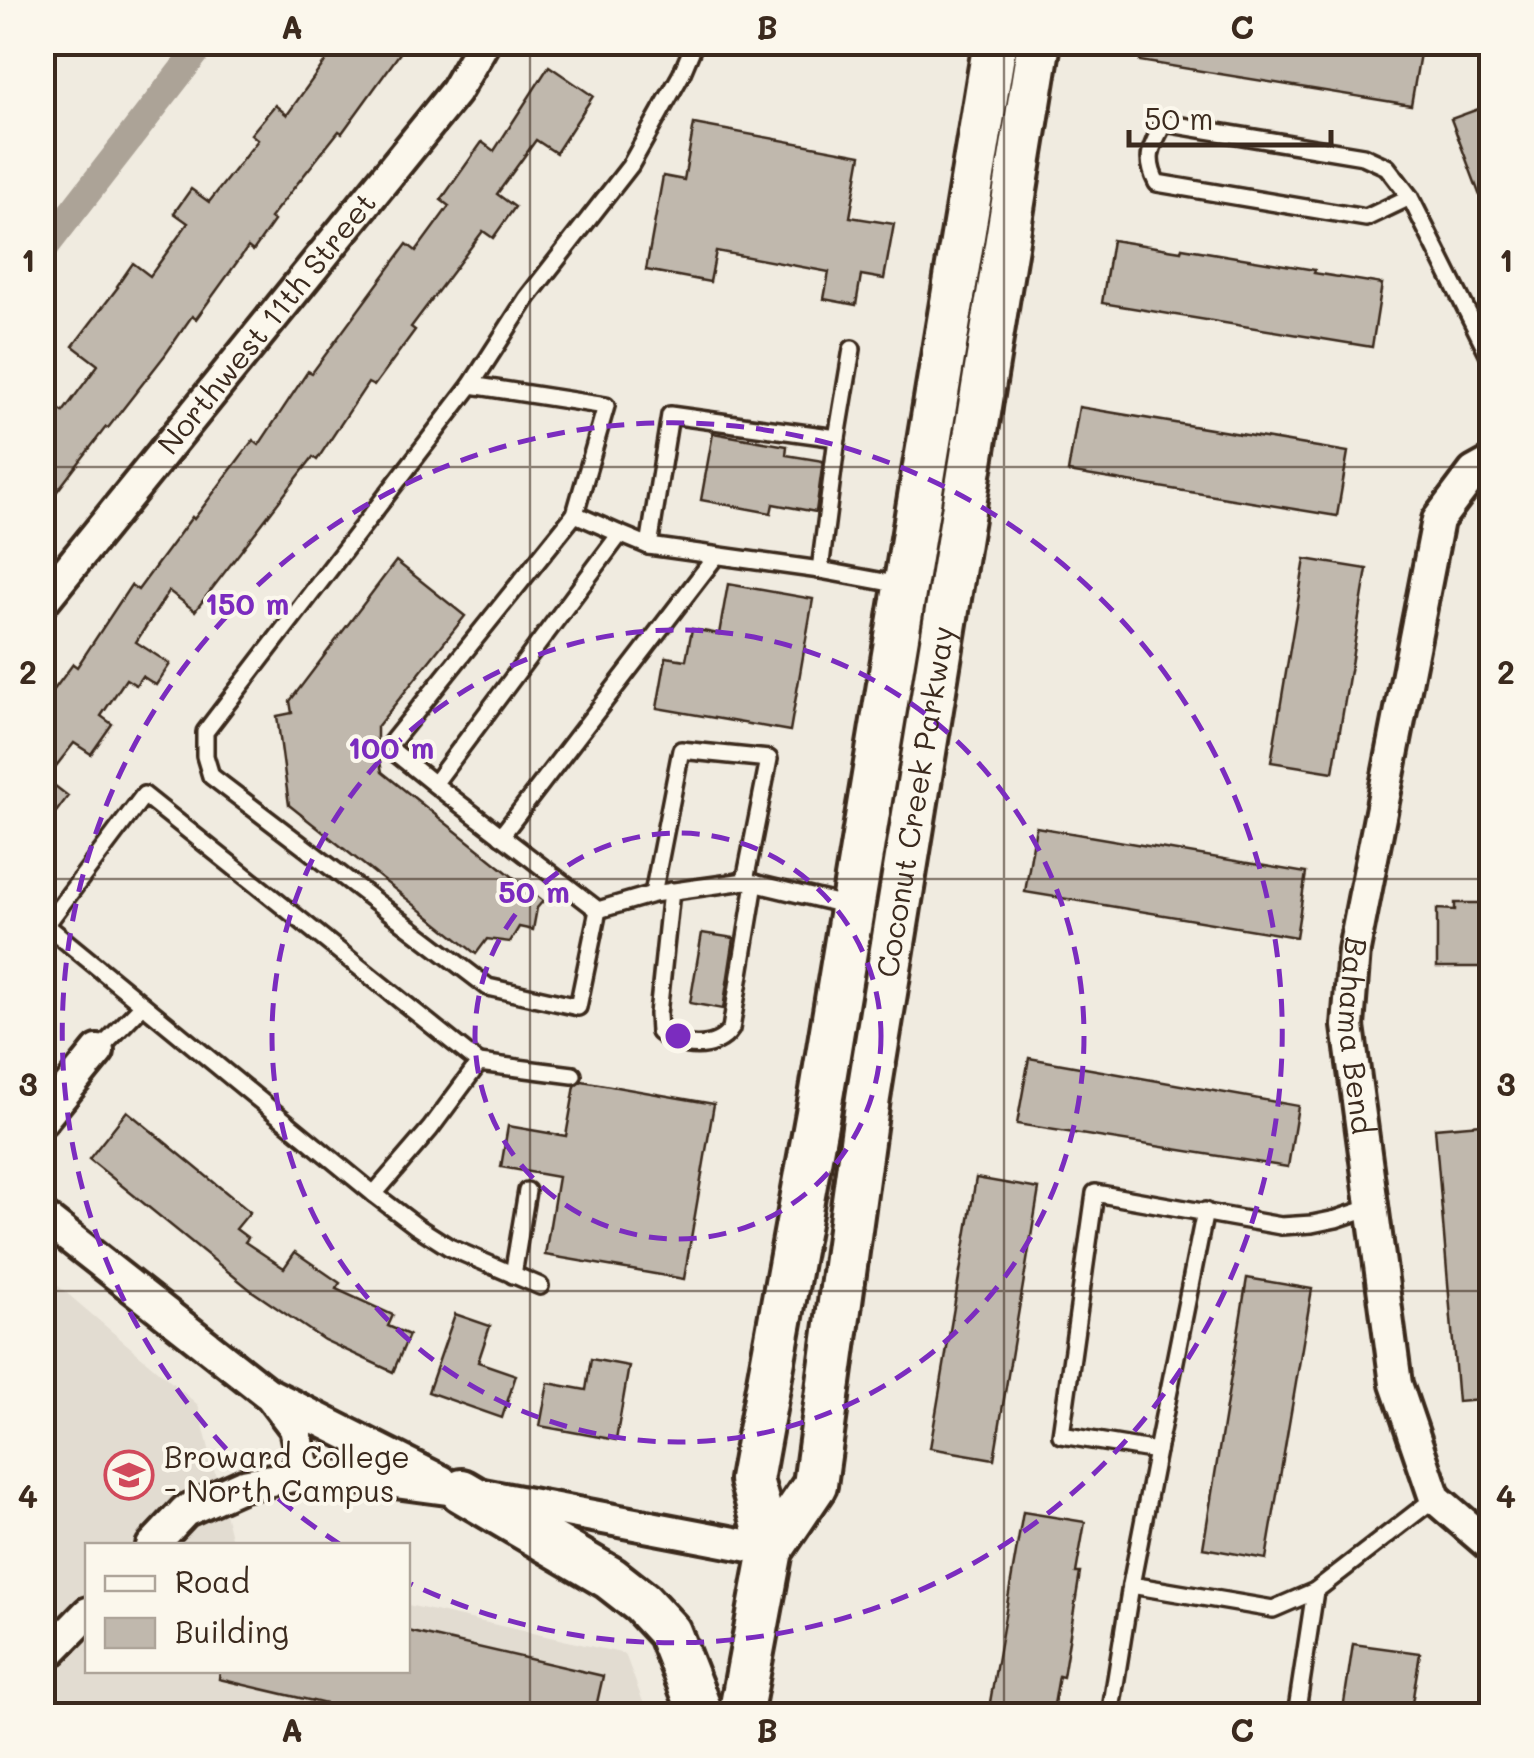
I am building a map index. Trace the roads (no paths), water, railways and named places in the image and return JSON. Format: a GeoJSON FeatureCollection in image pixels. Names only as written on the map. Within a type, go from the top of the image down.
{"type":"FeatureCollection","features":[{"type":"Feature","properties":{"kind":"main road","name":"Coconut Creek Parkway"},"geometry":{"type":"LineString","coordinates":[[771,1550],[751,1480],[822,1091],[995,42]]}},
{"type":"Feature","properties":{"kind":"main road","name":"Coconut Creek Parkway"},"geometry":{"type":"LineString","coordinates":[[740,1716],[771,1550],[815,1485],[868,1098],[1038,42]]}},
{"type":"Feature","properties":{"kind":"main road"},"geometry":{"type":"LineString","coordinates":[[891,954],[878,898],[921,638],[906,586]]}},
{"type":"Feature","properties":{"kind":"main road"},"geometry":{"type":"LineString","coordinates":[[462,1491],[610,1578],[642,1603],[668,1632],[702,1716]]}},
{"type":"Feature","properties":{"kind":"street","name":"Northwest 11th Street"},"geometry":{"type":"LineString","coordinates":[[42,602],[455,92],[484,42]]}},
{"type":"Feature","properties":{"kind":"street","name":"Bahama Bend"},"geometry":{"type":"LineString","coordinates":[[1435,1498],[1396,1384],[1348,1026],[1354,950],[1438,520],[1474,472],[1492,462]]}},
{"type":"Feature","properties":{"kind":"street"},"geometry":{"type":"LineString","coordinates":[[42,1120],[98,1051]]}},
{"type":"Feature","properties":{"kind":"street"},"geometry":{"type":"LineString","coordinates":[[42,1216],[268,1393],[462,1491]]}},
{"type":"Feature","properties":{"kind":"street"},"geometry":{"type":"LineString","coordinates":[[268,1393],[295,1428],[305,1474]]}},
{"type":"Feature","properties":{"kind":"street"},"geometry":{"type":"LineString","coordinates":[[155,1543],[185,1511],[243,1485],[305,1474],[462,1491],[771,1550]]}},
{"type":"Feature","properties":{"kind":"street"},"geometry":{"type":"LineString","coordinates":[[1435,1498],[1492,1547]]}},
{"type":"Feature","properties":{"kind":"street"},"geometry":{"type":"LineString","coordinates":[[42,1660],[85,1616]]}},
{"type":"Feature","properties":{"kind":"lane"},"geometry":{"type":"LineString","coordinates":[[598,910],[578,1007],[488,987],[211,776],[205,756],[205,732],[470,386],[526,298],[630,166],[682,75],[696,42]]}},
{"type":"Feature","properties":{"kind":"lane"},"geometry":{"type":"LineString","coordinates":[[1410,198],[1366,218],[1157,184],[1149,168],[1152,144],[1164,123],[1363,156],[1387,167],[1410,198],[1492,361]]}},
{"type":"Feature","properties":{"kind":"lane"},"geometry":{"type":"LineString","coordinates":[[820,570],[852,348]]}},
{"type":"Feature","properties":{"kind":"lane"},"geometry":{"type":"LineString","coordinates":[[470,386],[606,406],[574,514],[388,746],[598,910]]}},
{"type":"Feature","properties":{"kind":"lane"},"geometry":{"type":"LineString","coordinates":[[648,546],[670,415],[837,438]]}},
{"type":"Feature","properties":{"kind":"lane"},"geometry":{"type":"LineString","coordinates":[[574,514],[648,546],[906,586]]}},
{"type":"Feature","properties":{"kind":"lane"},"geometry":{"type":"LineString","coordinates":[[434,784],[620,534]]}},
{"type":"Feature","properties":{"kind":"lane"},"geometry":{"type":"LineString","coordinates":[[501,836],[716,556]]}},
{"type":"Feature","properties":{"kind":"lane"},"geometry":{"type":"LineString","coordinates":[[654,894],[682,750],[769,758],[731,1029],[724,1040],[707,1046],[674,1042],[659,1032],[672,891]]}},
{"type":"Feature","properties":{"kind":"lane"},"geometry":{"type":"LineString","coordinates":[[540,1286],[450,1247],[416,1226],[46,925],[144,796],[479,1063],[573,1075]]}},
{"type":"Feature","properties":{"kind":"lane"},"geometry":{"type":"LineString","coordinates":[[598,910],[654,894],[750,882],[853,907]]}},
{"type":"Feature","properties":{"kind":"lane"},"geometry":{"type":"LineString","coordinates":[[98,1051],[143,1004]]}},
{"type":"Feature","properties":{"kind":"lane"},"geometry":{"type":"LineString","coordinates":[[374,1194],[479,1063]]}},
{"type":"Feature","properties":{"kind":"lane"},"geometry":{"type":"LineString","coordinates":[[513,1274],[527,1191]]}},
{"type":"Feature","properties":{"kind":"lane"},"geometry":{"type":"LineString","coordinates":[[1157,1452],[1061,1435],[1095,1193],[1282,1226],[1336,1219],[1372,1207]]}},
{"type":"Feature","properties":{"kind":"lane"},"geometry":{"type":"LineString","coordinates":[[1110,1716],[1131,1585],[1206,1211]]}},
{"type":"Feature","properties":{"kind":"lane"},"geometry":{"type":"LineString","coordinates":[[1131,1585],[1273,1609],[1315,1590],[1435,1498]]}},
{"type":"Feature","properties":{"kind":"lane"},"geometry":{"type":"LineString","coordinates":[[1296,1716],[1315,1590]]}},
{"type":"Feature","properties":{"kind":"waterway"},"geometry":{"type":"LineString","coordinates":[[42,251],[204,42]]}},
{"type":"Feature","properties":{"kind":"place","name":"Broward College - North Campus"},"geometry":{"type":"Point","coordinates":[129,1475]}}]}
